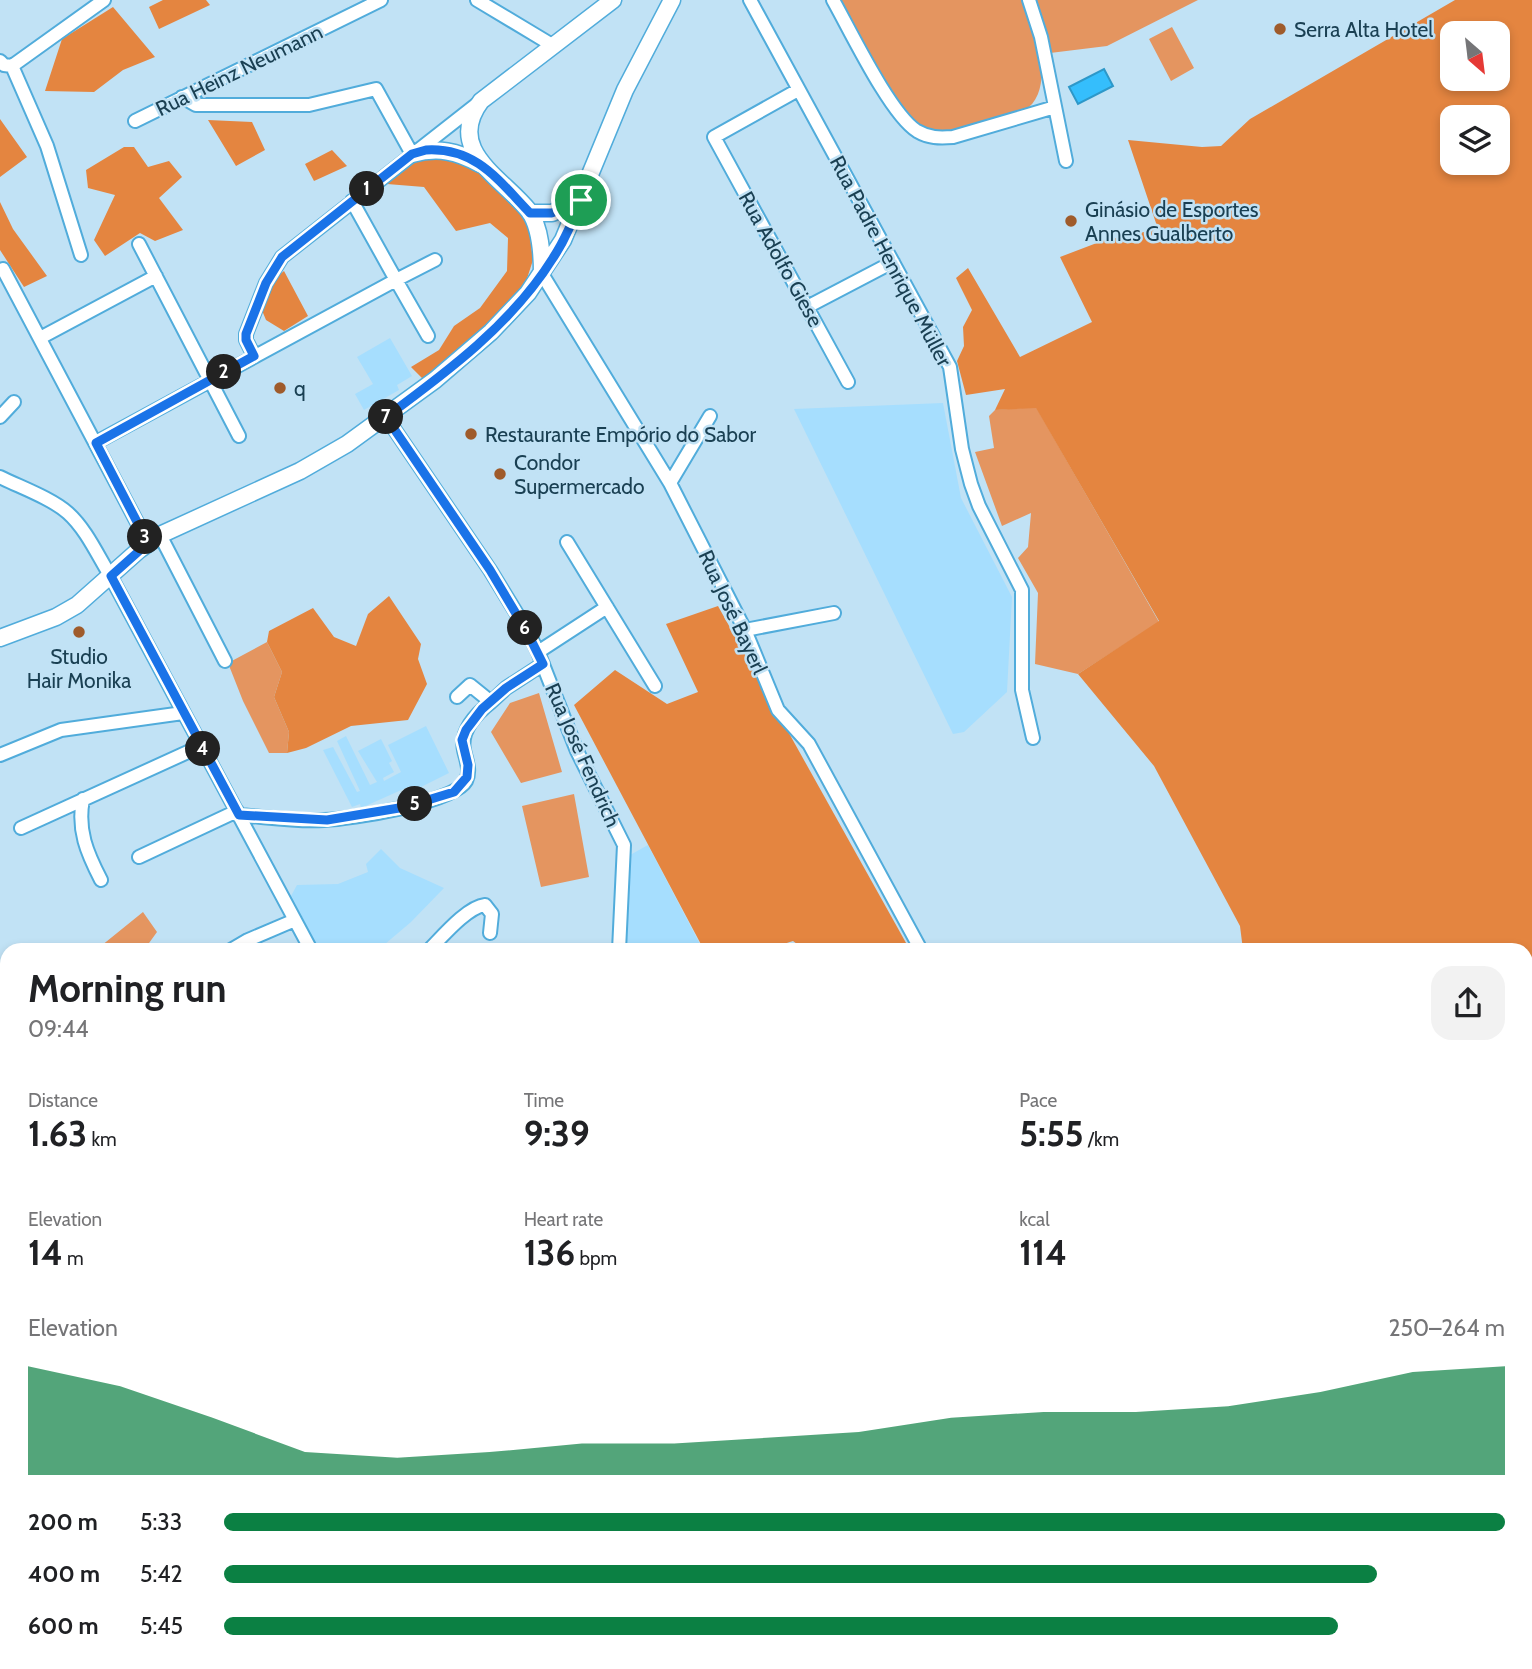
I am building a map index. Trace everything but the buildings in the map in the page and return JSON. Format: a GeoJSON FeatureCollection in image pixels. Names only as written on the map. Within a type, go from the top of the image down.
{"type":"FeatureCollection","features":[{"type":"Feature","properties":{"kind":"main road"},"geometry":{"type":"LineString","coordinates":[[542,274],[541,248],[530,213],[484,165],[471,146],[471,116],[481,101],[613,0]]}},
{"type":"Feature","properties":{"kind":"main road"},"geometry":{"type":"LineString","coordinates":[[0,638],[66,612],[154,539],[320,461],[386,417],[474,348],[528,293],[563,240],[625,90],[672,0]]}},
{"type":"Feature","properties":{"kind":"main road"},"geometry":{"type":"LineString","coordinates":[[412,154],[426,150],[444,150],[484,165]]}},
{"type":"Feature","properties":{"kind":"main road"},"geometry":{"type":"LineString","coordinates":[[530,213],[552,213],[581,200]]}},
{"type":"Feature","properties":{"kind":"street"},"geometry":{"type":"LineString","coordinates":[[81,255],[47,146],[6,63],[104,0]]}},
{"type":"Feature","properties":{"kind":"street","name":"Rua Heinz Neumann"},"geometry":{"type":"LineString","coordinates":[[135,121],[381,0]]}},
{"type":"Feature","properties":{"kind":"street"},"geometry":{"type":"LineString","coordinates":[[477,0],[552,45]]}},
{"type":"Feature","properties":{"kind":"street","name":"Rua Padre Henrique Müller"},"geometry":{"type":"LineString","coordinates":[[750,0],[950,367],[962,449],[971,484],[979,506],[1022,590],[1022,690],[1032,738]]}},
{"type":"Feature","properties":{"kind":"street"},"geometry":{"type":"LineString","coordinates":[[833,0],[895,108],[919,132],[939,138],[953,137],[1055,107]]}},
{"type":"Feature","properties":{"kind":"street"},"geometry":{"type":"LineString","coordinates":[[1029,0],[1041,37],[1066,161]]}},
{"type":"Feature","properties":{"kind":"street"},"geometry":{"type":"LineString","coordinates":[[182,97],[197,105],[297,106],[376,89],[412,154]]}},
{"type":"Feature","properties":{"kind":"street","name":"Rua Adolfo Giese"},"geometry":{"type":"LineString","coordinates":[[798,90],[714,136],[848,382]]}},
{"type":"Feature","properties":{"kind":"street"},"geometry":{"type":"LineString","coordinates":[[254,356],[246,334],[276,265],[295,244],[481,101]]}},
{"type":"Feature","properties":{"kind":"street"},"geometry":{"type":"LineString","coordinates":[[352,201],[428,336]]}},
{"type":"Feature","properties":{"kind":"street"},"geometry":{"type":"LineString","coordinates":[[139,244],[239,436]]}},
{"type":"Feature","properties":{"kind":"street"},"geometry":{"type":"LineString","coordinates":[[96,443],[435,260]]}},
{"type":"Feature","properties":{"kind":"street"},"geometry":{"type":"LineString","coordinates":[[807,307],[893,262]]}},
{"type":"Feature","properties":{"kind":"street"},"geometry":{"type":"LineString","coordinates":[[3,269],[96,443],[225,661]]}},
{"type":"Feature","properties":{"kind":"street","name":"Rua José Bayerl"},"geometry":{"type":"LineString","coordinates":[[542,274],[670,483],[745,630],[778,710],[808,744],[917,943]]}},
{"type":"Feature","properties":{"kind":"street"},"geometry":{"type":"LineString","coordinates":[[40,338],[156,276]]}},
{"type":"Feature","properties":{"kind":"street"},"geometry":{"type":"LineString","coordinates":[[0,416],[14,402]]}},
{"type":"Feature","properties":{"kind":"street"},"geometry":{"type":"LineString","coordinates":[[670,483],[710,416]]}},
{"type":"Feature","properties":{"kind":"street","name":"Rua José Fendrich"},"geometry":{"type":"LineString","coordinates":[[386,417],[490,570],[540,658],[577,751],[624,845],[619,943]]}},
{"type":"Feature","properties":{"kind":"street"},"geometry":{"type":"LineString","coordinates":[[0,477],[66,511],[77,524],[111,576],[307,943]]}},
{"type":"Feature","properties":{"kind":"street"},"geometry":{"type":"LineString","coordinates":[[567,542],[654,686]]}},
{"type":"Feature","properties":{"kind":"street"},"geometry":{"type":"LineString","coordinates":[[139,857],[238,813],[314,821],[346,818],[405,807],[454,792],[467,777],[468,765],[462,740],[482,709],[540,658],[607,607]]}},
{"type":"Feature","properties":{"kind":"street"},"geometry":{"type":"LineString","coordinates":[[745,630],[834,613]]}},
{"type":"Feature","properties":{"kind":"street"},"geometry":{"type":"LineString","coordinates":[[457,697],[470,685],[491,702]]}},
{"type":"Feature","properties":{"kind":"street"},"geometry":{"type":"LineString","coordinates":[[0,755],[61,730],[183,713]]}},
{"type":"Feature","properties":{"kind":"street"},"geometry":{"type":"LineString","coordinates":[[21,828],[201,746]]}},
{"type":"Feature","properties":{"kind":"street"},"geometry":{"type":"LineString","coordinates":[[83,799],[82,833],[87,851],[101,880]]}},
{"type":"Feature","properties":{"kind":"street"},"geometry":{"type":"LineString","coordinates":[[436,943],[470,911],[485,905],[492,914],[490,933]]}},
{"type":"Feature","properties":{"kind":"street"},"geometry":{"type":"LineString","coordinates":[[243,943],[295,920]]}},
{"type":"Feature","properties":{"kind":"shaded area"},"geometry":{"type":"Polygon","coordinates":[[[163,0],[206,0],[210,5],[159,29],[149,7],[163,0]]]}},
{"type":"Feature","properties":{"kind":"shaded area"},"geometry":{"type":"Polygon","coordinates":[[[839,0],[1024,0],[1034,26],[1041,58],[1040,89],[1034,102],[1017,114],[946,133],[920,125],[899,107],[839,0]]]}},
{"type":"Feature","properties":{"kind":"shaded area"},"geometry":{"type":"Polygon","coordinates":[[[1034,0],[1198,0],[1107,46],[1050,53],[1043,21],[1034,0]]]}},
{"type":"Feature","properties":{"kind":"shaded area"},"geometry":{"type":"Polygon","coordinates":[[[1455,0],[1532,0],[1532,943],[1242,943],[1240,926],[1154,766],[1078,674],[1159,621],[1036,408],[995,410],[1005,389],[966,395],[957,361],[964,346],[963,327],[972,310],[956,278],[968,268],[1020,357],[1092,322],[1060,257],[1102,241],[1158,229],[1128,140],[1202,147],[1221,146],[1250,119],[1455,0]]]}},
{"type":"Feature","properties":{"kind":"shaded area"},"geometry":{"type":"Polygon","coordinates":[[[113,7],[155,57],[123,70],[94,92],[45,91],[62,39],[113,7]]]}},
{"type":"Feature","properties":{"kind":"shaded area"},"geometry":{"type":"Polygon","coordinates":[[[1172,27],[1194,68],[1171,81],[1149,39],[1172,27]]]}},
{"type":"Feature","properties":{"kind":"shaded area"},"geometry":{"type":"Polygon","coordinates":[[[0,119],[27,157],[0,177],[0,119]]]}},
{"type":"Feature","properties":{"kind":"shaded area"},"geometry":{"type":"Polygon","coordinates":[[[208,120],[252,122],[265,150],[236,166],[208,120]]]}},
{"type":"Feature","properties":{"kind":"shaded area"},"geometry":{"type":"Polygon","coordinates":[[[124,147],[134,147],[148,167],[169,161],[182,177],[159,198],[183,230],[155,241],[140,233],[105,256],[94,240],[115,195],[88,188],[86,170],[124,147]]]}},
{"type":"Feature","properties":{"kind":"shaded area"},"geometry":{"type":"Polygon","coordinates":[[[332,150],[347,166],[314,181],[305,164],[332,150]]]}},
{"type":"Feature","properties":{"kind":"shaded area"},"geometry":{"type":"Polygon","coordinates":[[[430,157],[457,159],[479,169],[520,210],[529,229],[533,260],[523,291],[451,360],[423,379],[411,367],[439,350],[454,326],[480,308],[507,271],[508,238],[490,223],[456,231],[424,187],[387,184],[408,162],[430,157]]]}},
{"type":"Feature","properties":{"kind":"shaded area"},"geometry":{"type":"Polygon","coordinates":[[[0,202],[13,229],[47,276],[24,287],[0,250],[0,202]]]}},
{"type":"Feature","properties":{"kind":"shaded area"},"geometry":{"type":"Polygon","coordinates":[[[284,271],[308,316],[284,331],[266,320],[261,308],[278,276],[284,271]]]}},
{"type":"Feature","properties":{"kind":"shaded area"},"geometry":{"type":"Polygon","coordinates":[[[390,338],[412,376],[397,385],[399,390],[364,410],[355,394],[373,384],[357,357],[390,338]]]}},
{"type":"Feature","properties":{"kind":"shaded area"},"geometry":{"type":"Polygon","coordinates":[[[943,403],[961,498],[1012,597],[1007,692],[964,732],[953,734],[794,409],[943,403]]]}},
{"type":"Feature","properties":{"kind":"shaded area"},"geometry":{"type":"Polygon","coordinates":[[[1036,407],[1159,622],[1078,674],[1035,664],[1038,593],[1018,558],[1028,547],[1031,513],[1002,526],[975,452],[994,448],[989,416],[995,410],[1036,407]]]}},
{"type":"Feature","properties":{"kind":"shaded area"},"geometry":{"type":"Polygon","coordinates":[[[389,596],[421,644],[418,659],[427,684],[408,720],[351,726],[306,748],[287,753],[289,732],[274,697],[282,672],[267,642],[269,631],[313,608],[334,637],[356,646],[368,614],[389,596]]]}},
{"type":"Feature","properties":{"kind":"shaded area"},"geometry":{"type":"Polygon","coordinates":[[[718,606],[906,943],[700,943],[574,705],[615,670],[667,704],[698,692],[666,624],[718,606]]]}},
{"type":"Feature","properties":{"kind":"shaded area"},"geometry":{"type":"Polygon","coordinates":[[[267,642],[282,672],[274,697],[289,732],[287,753],[269,753],[243,701],[228,663],[267,642]]]}},
{"type":"Feature","properties":{"kind":"shaded area"},"geometry":{"type":"Polygon","coordinates":[[[539,693],[562,772],[521,783],[491,732],[510,703],[539,693]]]}},
{"type":"Feature","properties":{"kind":"shaded area"},"geometry":{"type":"Polygon","coordinates":[[[426,726],[449,773],[411,792],[408,787],[361,808],[360,804],[352,807],[323,750],[333,747],[357,792],[360,791],[337,741],[346,736],[370,785],[377,782],[358,751],[381,739],[392,761],[389,763],[394,772],[383,778],[384,781],[401,772],[388,745],[426,726]]]}},
{"type":"Feature","properties":{"kind":"shaded area"},"geometry":{"type":"Polygon","coordinates":[[[574,794],[589,877],[541,887],[522,806],[574,794]]]}},
{"type":"Feature","properties":{"kind":"shaded area"},"geometry":{"type":"Polygon","coordinates":[[[648,845],[699,943],[622,943],[623,859],[648,845]]]}},
{"type":"Feature","properties":{"kind":"shaded area"},"geometry":{"type":"Polygon","coordinates":[[[381,849],[400,868],[444,888],[386,943],[315,943],[291,896],[297,885],[338,884],[368,872],[366,864],[381,849]]]}},
{"type":"Feature","properties":{"kind":"shaded area"},"geometry":{"type":"Polygon","coordinates":[[[143,912],[157,932],[149,943],[105,943],[143,912]]]}},
{"type":"Feature","properties":{"kind":"water"},"geometry":{"type":"Polygon","coordinates":[[[1104,69],[1113,86],[1078,104],[1069,87],[1104,69]]]}},
{"type":"Feature","properties":{"kind":"place","name":"Serra Alta Hotel"},"geometry":{"type":"Point","coordinates":[1280,29]}},
{"type":"Feature","properties":{"kind":"place","name":"Ginásio de Esportes Annes Gualberto"},"geometry":{"type":"Point","coordinates":[1071,221]}},
{"type":"Feature","properties":{"kind":"place","name":"q"},"geometry":{"type":"Point","coordinates":[280,388]}},
{"type":"Feature","properties":{"kind":"place","name":"Restaurante Empório do Sabor"},"geometry":{"type":"Point","coordinates":[471,434]}},
{"type":"Feature","properties":{"kind":"place","name":"Condor Supermercado"},"geometry":{"type":"Point","coordinates":[500,474]}},
{"type":"Feature","properties":{"kind":"place","name":"Studio Hair Monika"},"geometry":{"type":"Point","coordinates":[79,632]}},
{"type":"Feature","properties":{"kind":"route"},"geometry":{"type":"LineString","coordinates":[[426,150],[444,150],[484,165],[530,213],[552,213],[581,200],[553,259],[528,293],[474,348],[386,417],[490,570],[543,664],[506,688],[482,709],[466,730],[462,740],[468,765],[467,777],[454,792],[405,807],[327,820],[239,815],[111,576],[148,543],[96,443],[254,356],[245,337],[266,283],[282,257],[295,244],[412,154],[426,150]]}}]}
